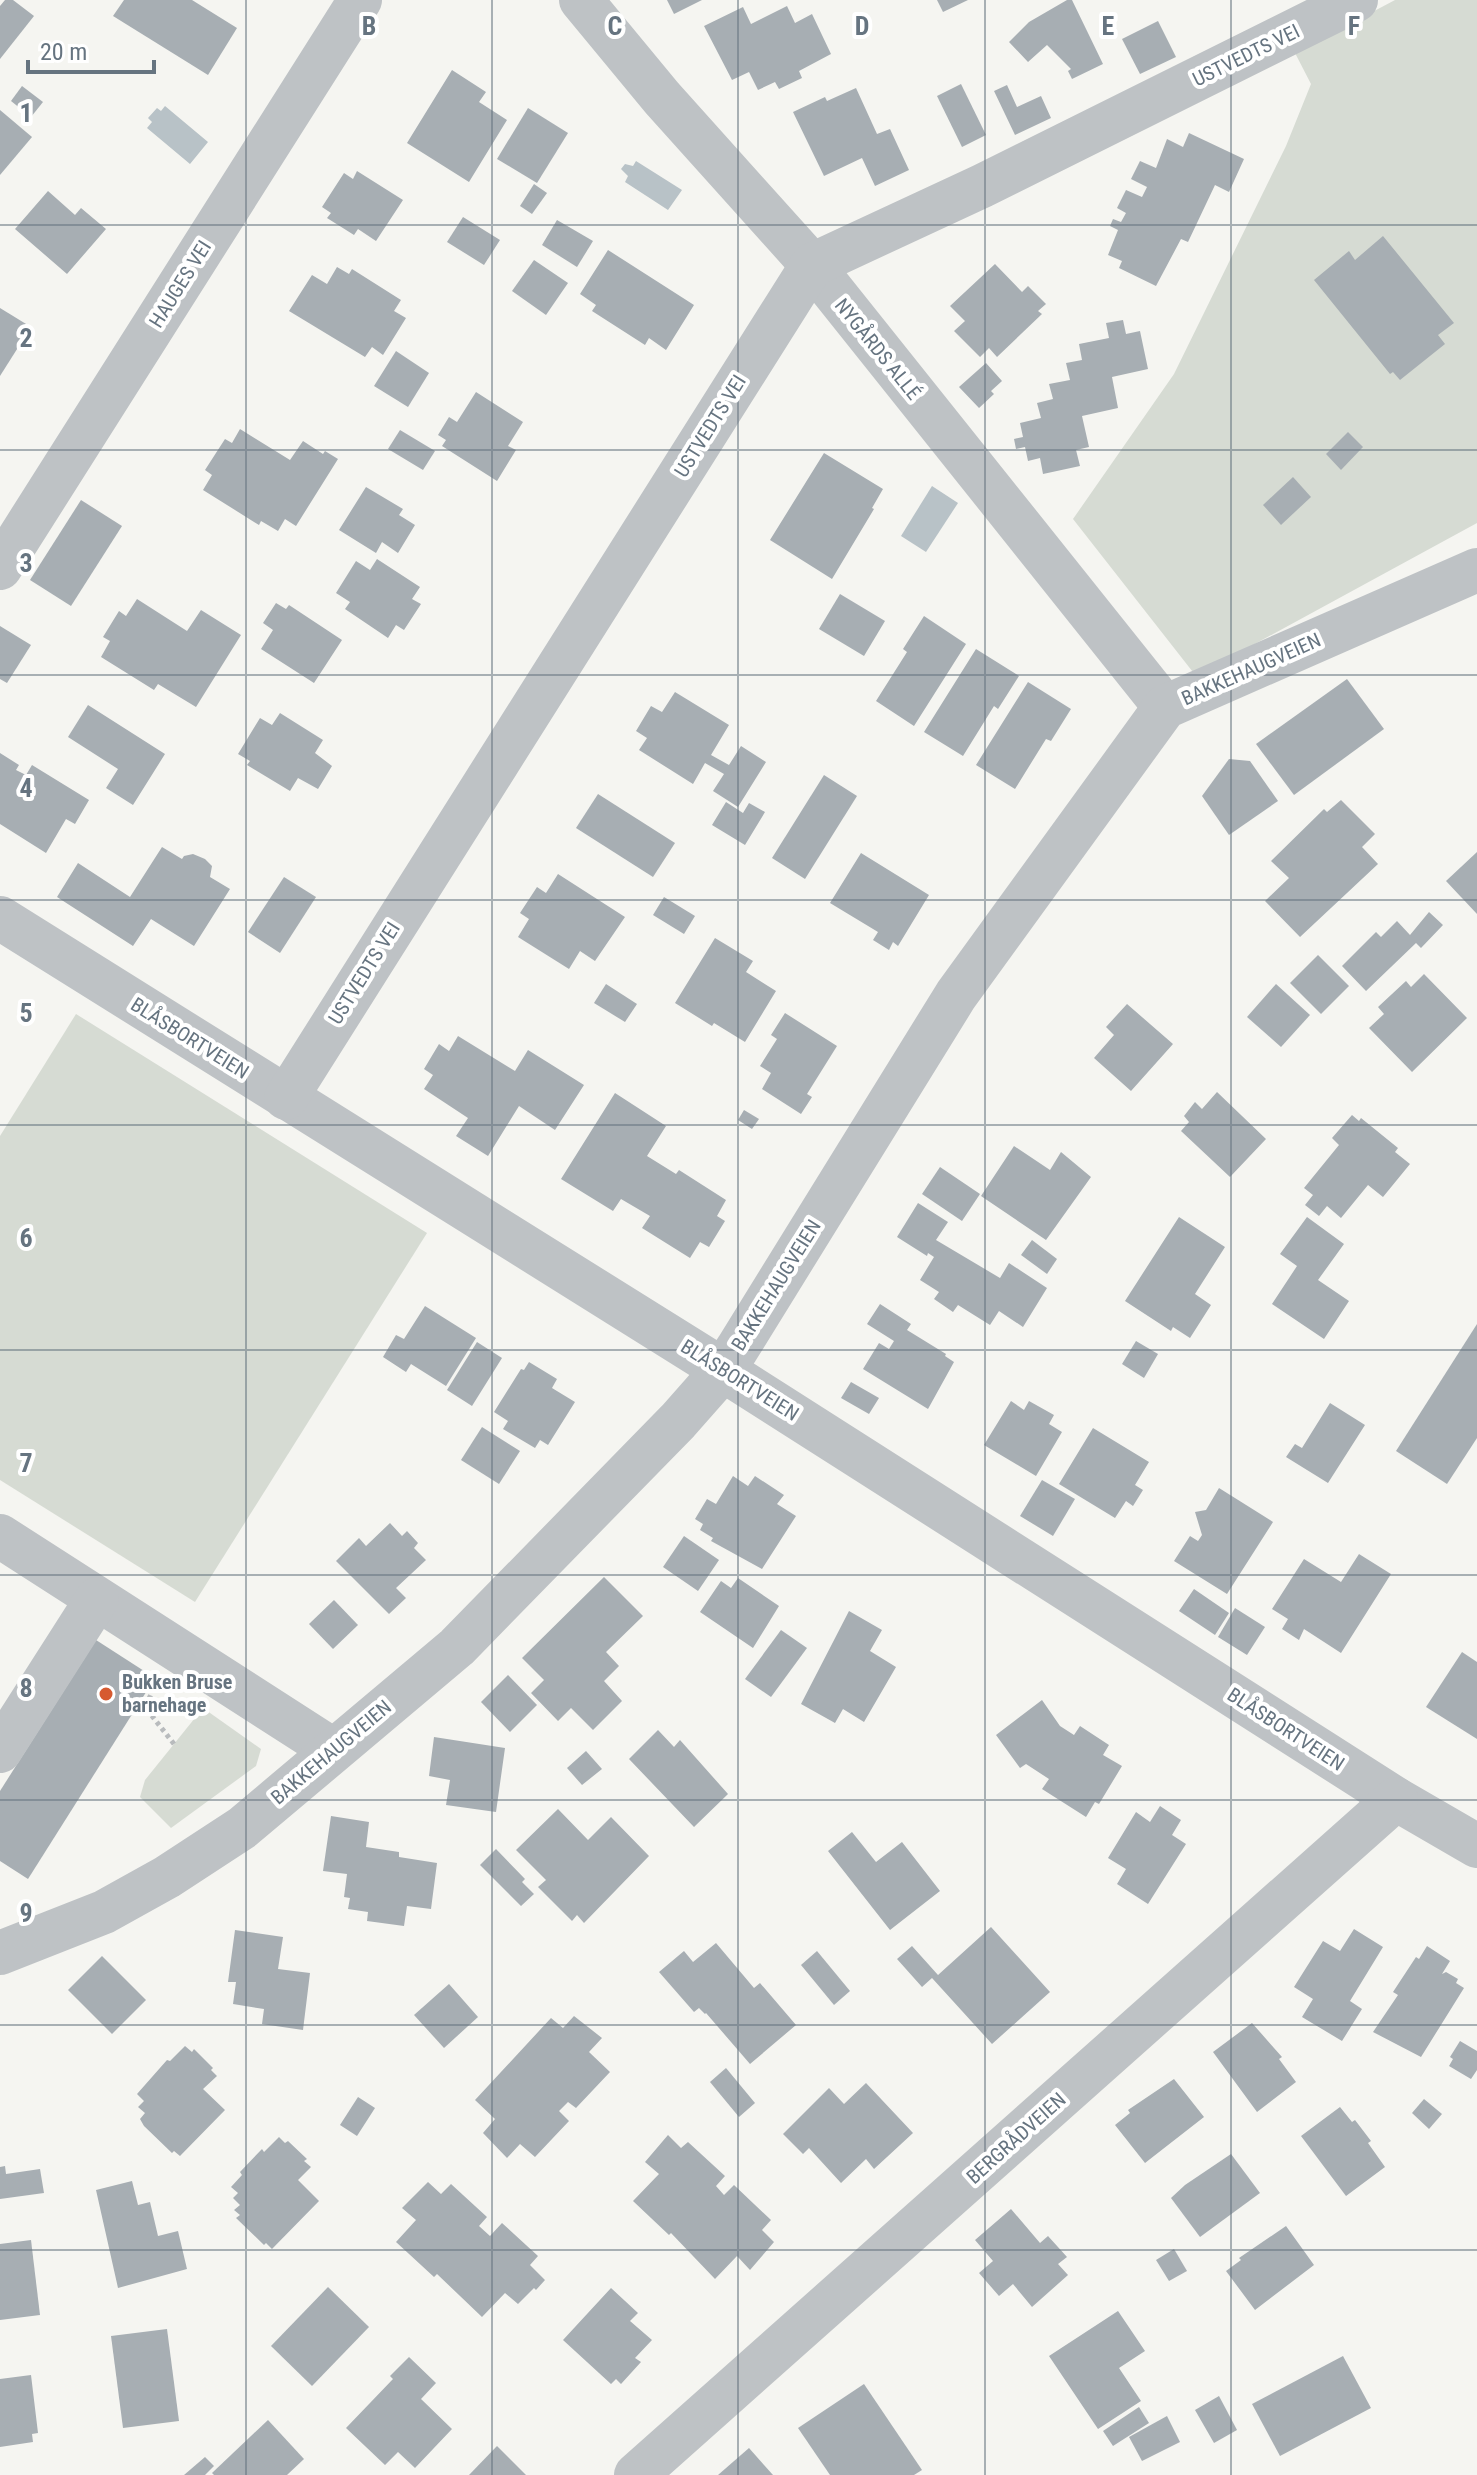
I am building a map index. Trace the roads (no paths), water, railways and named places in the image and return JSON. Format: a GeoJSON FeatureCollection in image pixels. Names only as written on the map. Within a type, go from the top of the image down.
{"type":"FeatureCollection","features":[{"type":"Feature","properties":{"kind":"street","name":"HAUGES VEI"},"geometry":{"type":"LineString","coordinates":[[0,568],[360,0]]}},
{"type":"Feature","properties":{"kind":"street","name":"NYGÅRDS ALLÉ"},"geometry":{"type":"LineString","coordinates":[[581,0],[662,98],[812,265],[1165,707]]}},
{"type":"Feature","properties":{"kind":"street","name":"USTVEDTS VEI"},"geometry":{"type":"LineString","coordinates":[[286,1098],[812,265],[982,186],[1356,0]]}},
{"type":"Feature","properties":{"kind":"street","name":"BAKKEHAUGVEIEN"},"geometry":{"type":"LineString","coordinates":[[0,1953],[104,1912],[167,1877],[242,1828],[457,1647],[678,1421],[723,1370],[956,995],[1165,707],[1477,570]]}},
{"type":"Feature","properties":{"kind":"street","name":"BLÅSBORTVEIEN"},"geometry":{"type":"LineString","coordinates":[[0,918],[723,1370],[1396,1799],[1477,1846]]}},
{"type":"Feature","properties":{"kind":"street"},"geometry":{"type":"LineString","coordinates":[[0,1536],[333,1750]]}},
{"type":"Feature","properties":{"kind":"street"},"geometry":{"type":"LineString","coordinates":[[0,1751],[97,1599]]}},
{"type":"Feature","properties":{"kind":"street","name":"BERGRÅDVEIEN"},"geometry":{"type":"LineString","coordinates":[[636,2475],[1396,1799]]}},
{"type":"Feature","properties":{"kind":"place","name":"Bukken Bruse barnehage"},"geometry":{"type":"Point","coordinates":[106,1694]}}]}
